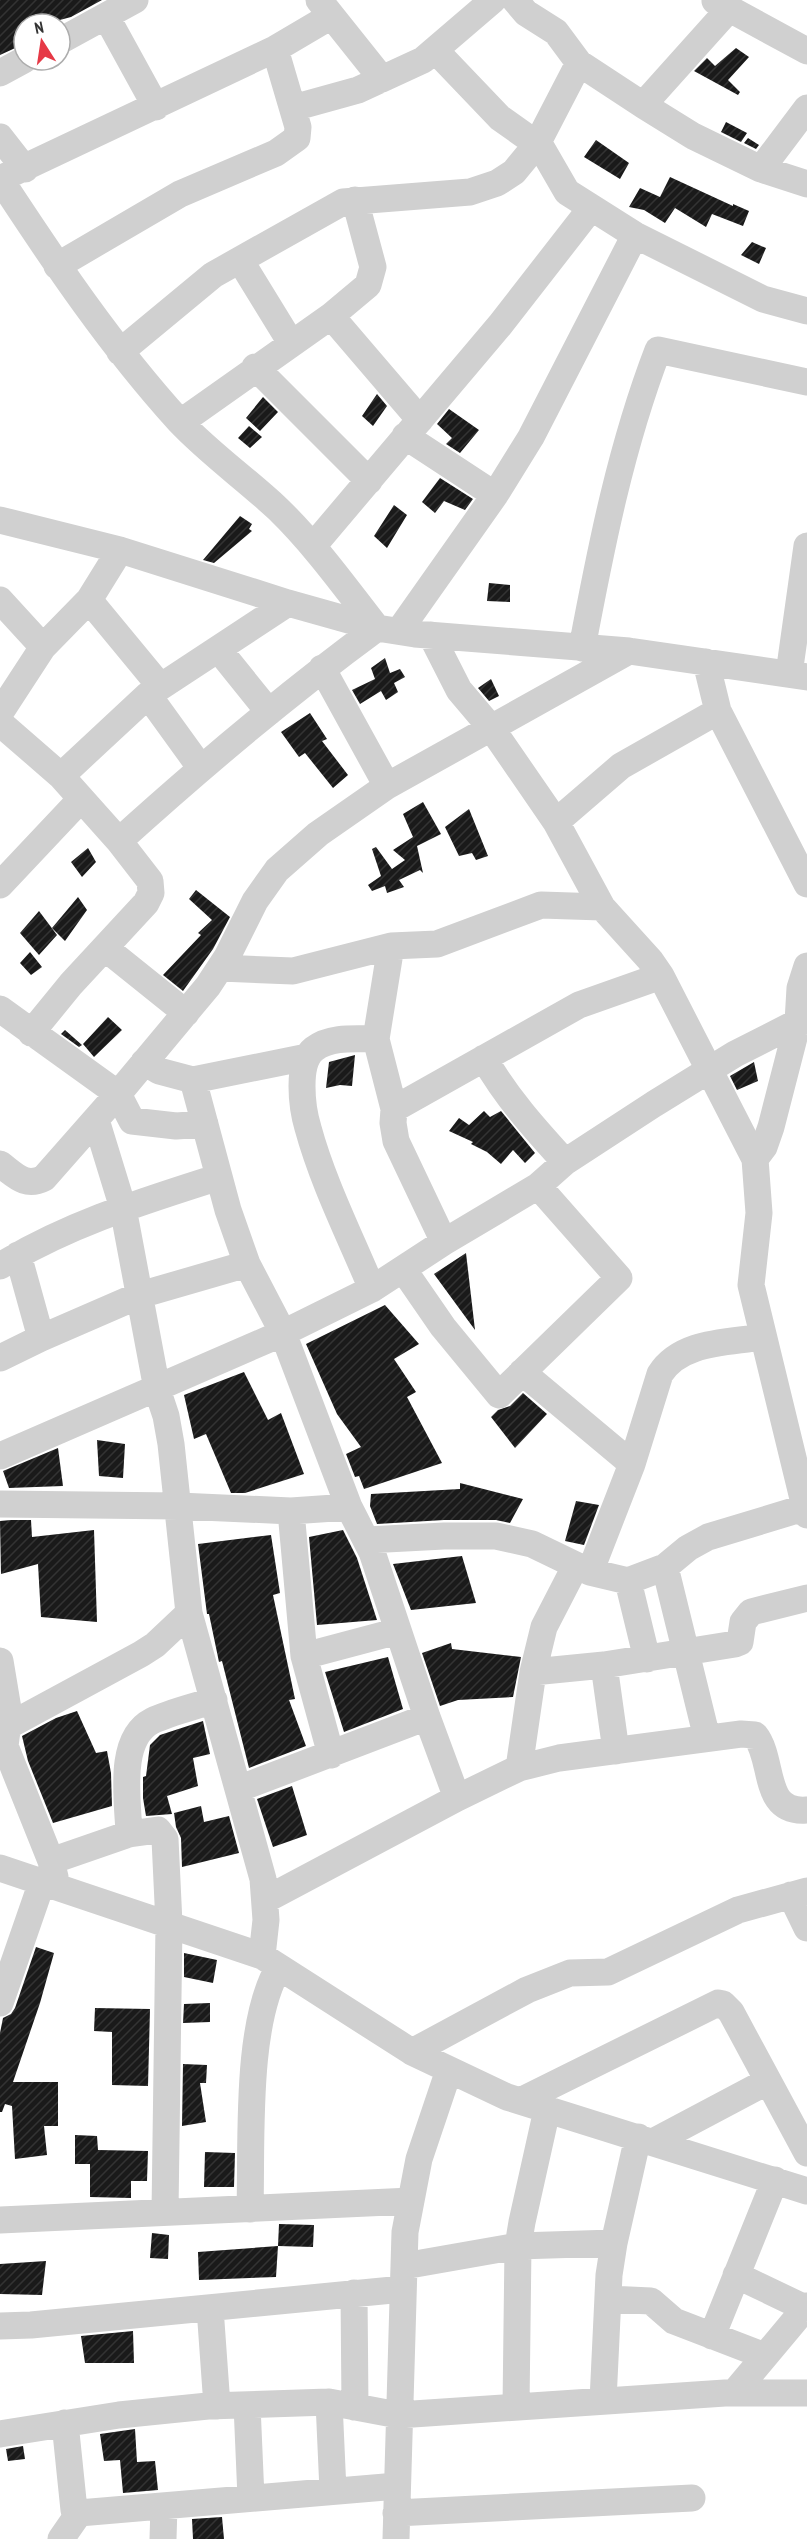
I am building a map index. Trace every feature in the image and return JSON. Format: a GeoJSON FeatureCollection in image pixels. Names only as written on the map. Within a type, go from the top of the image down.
{"type":"FeatureCollection","features":[{"type":"Feature","properties":{"kind":"street"},"geometry":{"type":"LineString","coordinates":[[72,34],[135,0]]}},
{"type":"Feature","properties":{"kind":"street"},"geometry":{"type":"LineString","coordinates":[[293,108],[358,90],[423,60],[493,0]]}},
{"type":"Feature","properties":{"kind":"street"},"geometry":{"type":"LineString","coordinates":[[515,0],[526,13],[556,32],[579,63],[643,105],[693,136],[761,169],[807,184]]}},
{"type":"Feature","properties":{"kind":"street"},"geometry":{"type":"LineString","coordinates":[[382,79],[322,4],[275,49],[0,179],[57,266],[120,352],[181,422],[277,508],[314,545],[388,630]]}},
{"type":"Feature","properties":{"kind":"street"},"geometry":{"type":"LineString","coordinates":[[643,105],[722,4],[807,51]]}},
{"type":"Feature","properties":{"kind":"street"},"geometry":{"type":"LineString","coordinates":[[106,16],[156,107]]}},
{"type":"Feature","properties":{"kind":"street"},"geometry":{"type":"LineString","coordinates":[[57,266],[180,194],[288,146],[297,138],[298,127],[275,49]]}},
{"type":"Feature","properties":{"kind":"street"},"geometry":{"type":"LineString","coordinates":[[435,50],[500,118],[537,144],[567,192],[635,235],[763,299],[807,311]]}},
{"type":"Feature","properties":{"kind":"street"},"geometry":{"type":"LineString","coordinates":[[120,352],[213,275],[324,211],[344,202],[470,192],[497,183],[514,172],[537,144],[579,63]]}},
{"type":"Feature","properties":{"kind":"street"},"geometry":{"type":"LineString","coordinates":[[761,169],[807,108]]}},
{"type":"Feature","properties":{"kind":"street"},"geometry":{"type":"LineString","coordinates":[[0,136],[25,169]]}},
{"type":"Feature","properties":{"kind":"street"},"geometry":{"type":"LineString","coordinates":[[181,422],[255,367],[331,316],[368,285],[373,267],[355,200]]}},
{"type":"Feature","properties":{"kind":"street"},"geometry":{"type":"LineString","coordinates":[[314,545],[533,286],[591,208]]}},
{"type":"Feature","properties":{"kind":"street"},"geometry":{"type":"LineString","coordinates":[[119,841],[200,767],[322,668],[388,630],[495,495],[544,416],[635,235]]}},
{"type":"Feature","properties":{"kind":"street"},"geometry":{"type":"LineString","coordinates":[[240,260],[291,343]]}},
{"type":"Feature","properties":{"kind":"street"},"geometry":{"type":"LineString","coordinates":[[331,316],[412,428],[495,495]]}},
{"type":"Feature","properties":{"kind":"street"},"geometry":{"type":"LineString","coordinates":[[582,648],[603,532],[636,412],[658,350],[807,382]]}},
{"type":"Feature","properties":{"kind":"street"},"geometry":{"type":"LineString","coordinates":[[255,367],[369,481]]}},
{"type":"Feature","properties":{"kind":"street"},"geometry":{"type":"LineString","coordinates":[[6,530],[120,550],[288,603],[388,630],[629,651],[798,675],[807,546]]}},
{"type":"Feature","properties":{"kind":"street"},"geometry":{"type":"LineString","coordinates":[[0,713],[43,647],[88,600],[120,550]]}},
{"type":"Feature","properties":{"kind":"street"},"geometry":{"type":"LineString","coordinates":[[0,600],[43,647]]}},
{"type":"Feature","properties":{"kind":"street"},"geometry":{"type":"LineString","coordinates":[[88,600],[154,690],[200,767]]}},
{"type":"Feature","properties":{"kind":"street"},"geometry":{"type":"LineString","coordinates":[[61,776],[154,690],[219,650],[288,603]]}},
{"type":"Feature","properties":{"kind":"street"},"geometry":{"type":"LineString","coordinates":[[367,1540],[496,1536],[532,1544],[583,1569],[628,1581],[665,1567],[688,1548],[708,1536],[806,1510],[751,1285],[759,1213],[755,1159],[661,976],[650,960],[602,907],[556,822],[492,729],[459,690],[431,635]]}},
{"type":"Feature","properties":{"kind":"street"},"geometry":{"type":"LineString","coordinates":[[219,650],[269,712]]}},
{"type":"Feature","properties":{"kind":"street"},"geometry":{"type":"LineString","coordinates":[[0,1164],[20,1178],[35,1183],[44,1178],[186,1013],[220,968],[255,901],[277,870],[318,834],[387,786],[629,651]]}},
{"type":"Feature","properties":{"kind":"street"},"geometry":{"type":"LineString","coordinates":[[706,662],[718,711],[807,885]]}},
{"type":"Feature","properties":{"kind":"street"},"geometry":{"type":"LineString","coordinates":[[322,668],[387,786]]}},
{"type":"Feature","properties":{"kind":"street"},"geometry":{"type":"LineString","coordinates":[[556,822],[621,766],[718,711]]}},
{"type":"Feature","properties":{"kind":"street"},"geometry":{"type":"LineString","coordinates":[[0,723],[61,776],[119,841],[150,881],[152,893],[146,903],[31,1033]]}},
{"type":"Feature","properties":{"kind":"street"},"geometry":{"type":"LineString","coordinates":[[0,885],[81,799]]}},
{"type":"Feature","properties":{"kind":"street"},"geometry":{"type":"LineString","coordinates":[[220,968],[293,971],[390,946],[437,944],[541,905],[602,907]]}},
{"type":"Feature","properties":{"kind":"street"},"geometry":{"type":"LineString","coordinates":[[390,946],[376,1039],[394,1109],[393,1123],[396,1141],[444,1242]]}},
{"type":"Feature","properties":{"kind":"street"},"geometry":{"type":"LineString","coordinates":[[105,948],[186,1013]]}},
{"type":"Feature","properties":{"kind":"street"},"geometry":{"type":"LineString","coordinates":[[755,1159],[764,1147],[803,1022],[800,988],[807,966]]}},
{"type":"Feature","properties":{"kind":"street"},"geometry":{"type":"LineString","coordinates":[[394,1109],[579,1005],[661,976]]}},
{"type":"Feature","properties":{"kind":"street"},"geometry":{"type":"LineString","coordinates":[[0,1009],[118,1094],[132,1120],[176,1126],[205,1124]]}},
{"type":"Feature","properties":{"kind":"street"},"geometry":{"type":"LineString","coordinates":[[0,1456],[283,1333],[372,1289],[444,1242],[538,1186],[565,1162],[710,1069],[803,1022]]}},
{"type":"Feature","properties":{"kind":"street"},"geometry":{"type":"LineString","coordinates":[[372,1289],[307,1126],[302,1075],[307,1057],[315,1048],[335,1040],[376,1039]]}},
{"type":"Feature","properties":{"kind":"street"},"geometry":{"type":"LineString","coordinates":[[144,1062],[159,1071],[193,1080],[307,1057]]}},
{"type":"Feature","properties":{"kind":"street"},"geometry":{"type":"LineString","coordinates":[[484,1058],[501,1088],[518,1110],[565,1162]]}},
{"type":"Feature","properties":{"kind":"street"},"geometry":{"type":"LineString","coordinates":[[193,1080],[219,1177],[247,1264],[283,1333],[357,1527],[367,1540],[457,1798]]}},
{"type":"Feature","properties":{"kind":"street"},"geometry":{"type":"LineString","coordinates":[[96,1120],[123,1208],[157,1389],[168,1425],[179,1506],[189,1613],[263,1879],[266,1900],[270,1982],[257,2039],[250,2209]]}},
{"type":"Feature","properties":{"kind":"street"},"geometry":{"type":"LineString","coordinates":[[41,1338],[9,1261],[123,1208],[219,1177]]}},
{"type":"Feature","properties":{"kind":"street"},"geometry":{"type":"LineString","coordinates":[[403,1269],[443,1327],[499,1395],[619,1278],[538,1186]]}},
{"type":"Feature","properties":{"kind":"street"},"geometry":{"type":"LineString","coordinates":[[0,1358],[140,1295],[247,1264]]}},
{"type":"Feature","properties":{"kind":"street"},"geometry":{"type":"LineString","coordinates":[[519,1768],[533,1672],[544,1627],[583,1569],[632,1464],[660,1374],[667,1364],[679,1354],[698,1347],[762,1337]]}},
{"type":"Feature","properties":{"kind":"street"},"geometry":{"type":"LineString","coordinates":[[522,1372],[632,1464]]}},
{"type":"Feature","properties":{"kind":"street"},"geometry":{"type":"LineString","coordinates":[[0,1504],[179,1506],[291,1511],[349,1507]]}},
{"type":"Feature","properties":{"kind":"street"},"geometry":{"type":"LineString","coordinates":[[291,1511],[304,1656],[331,1755]]}},
{"type":"Feature","properties":{"kind":"street"},"geometry":{"type":"LineString","coordinates":[[665,1567],[707,1738]]}},
{"type":"Feature","properties":{"kind":"street"},"geometry":{"type":"LineString","coordinates":[[628,1581],[647,1659]]}},
{"type":"Feature","properties":{"kind":"street"},"geometry":{"type":"LineString","coordinates":[[533,1672],[647,1659],[740,1642],[743,1622],[751,1612],[807,1598]]}},
{"type":"Feature","properties":{"kind":"street"},"geometry":{"type":"LineString","coordinates":[[4,1740],[141,1654],[189,1613]]}},
{"type":"Feature","properties":{"kind":"street"},"geometry":{"type":"LineString","coordinates":[[304,1656],[398,1631]]}},
{"type":"Feature","properties":{"kind":"street"},"geometry":{"type":"LineString","coordinates":[[0,1661],[8,1700],[4,1740],[50,1877]]}},
{"type":"Feature","properties":{"kind":"street"},"geometry":{"type":"LineString","coordinates":[[604,1665],[616,1751]]}},
{"type":"Feature","properties":{"kind":"street"},"geometry":{"type":"LineString","coordinates":[[129,1834],[128,1758],[131,1743],[138,1732],[151,1722],[214,1700]]}},
{"type":"Feature","properties":{"kind":"street"},"geometry":{"type":"LineString","coordinates":[[238,1789],[427,1717]]}},
{"type":"Feature","properties":{"kind":"street"},"geometry":{"type":"LineString","coordinates":[[266,1900],[457,1798],[519,1768],[559,1758],[741,1734],[755,1736],[763,1745],[774,1796],[787,1807],[799,1811],[807,1810]]}},
{"type":"Feature","properties":{"kind":"street"},"geometry":{"type":"LineString","coordinates":[[0,2003],[50,1877],[129,1834],[158,1830],[165,1839],[169,1924],[165,2212]]}},
{"type":"Feature","properties":{"kind":"street"},"geometry":{"type":"LineString","coordinates":[[0,1868],[50,1877],[270,1962],[412,2052],[520,2101],[807,2191]]}},
{"type":"Feature","properties":{"kind":"street"},"geometry":{"type":"LineString","coordinates":[[412,2052],[527,1990],[570,1973],[608,1972],[738,1910],[799,1893],[807,1928]]}},
{"type":"Feature","properties":{"kind":"street"},"geometry":{"type":"LineString","coordinates":[[520,2101],[717,2003],[723,2004],[731,2012],[807,2153]]}},
{"type":"Feature","properties":{"kind":"street"},"geometry":{"type":"LineString","coordinates":[[449,2070],[419,2159],[405,2232],[396,2526],[692,2498]]}},
{"type":"Feature","properties":{"kind":"street"},"geometry":{"type":"LineString","coordinates":[[603,2401],[608,2299],[614,2243],[646,2140],[768,2081]]}},
{"type":"Feature","properties":{"kind":"street"},"geometry":{"type":"LineString","coordinates":[[516,2407],[518,2246],[547,2109]]}},
{"type":"Feature","properties":{"kind":"street"},"geometry":{"type":"LineString","coordinates":[[712,2336],[775,2180]]}},
{"type":"Feature","properties":{"kind":"street"},"geometry":{"type":"LineString","coordinates":[[0,2220],[411,2201]]}},
{"type":"Feature","properties":{"kind":"street"},"geometry":{"type":"LineString","coordinates":[[0,2326],[31,2325],[354,2293],[403,2277],[518,2246],[614,2243]]}},
{"type":"Feature","properties":{"kind":"street"},"geometry":{"type":"LineString","coordinates":[[734,2393],[806,2307],[736,2275]]}},
{"type":"Feature","properties":{"kind":"street"},"geometry":{"type":"LineString","coordinates":[[333,2492],[354,2293]]}},
{"type":"Feature","properties":{"kind":"street"},"geometry":{"type":"LineString","coordinates":[[608,2299],[651,2301],[668,2318],[765,2356]]}},
{"type":"Feature","properties":{"kind":"street"},"geometry":{"type":"LineString","coordinates":[[210,2308],[217,2406]]}},
{"type":"Feature","properties":{"kind":"street"},"geometry":{"type":"LineString","coordinates":[[0,2434],[119,2415],[217,2406],[342,2405],[398,2415],[734,2393],[807,2393]]}},
{"type":"Feature","properties":{"kind":"street"},"geometry":{"type":"LineString","coordinates":[[247,2405],[251,2498]]}},
{"type":"Feature","properties":{"kind":"street"},"geometry":{"type":"LineString","coordinates":[[65,2423],[74,2510],[80,2513],[397,2486]]}},
{"type":"Feature","properties":{"kind":"street"},"geometry":{"type":"LineString","coordinates":[[163,2539],[164,2506]]}},
{"type":"Feature","properties":{"kind":"street"},"geometry":{"type":"LineString","coordinates":[[61,2539],[80,2513]]}},
{"type":"Feature","properties":{"kind":"building"},"geometry":{"type":"Polygon","coordinates":[[[0,0],[102,0],[72,16],[72,12],[12,12],[12,50],[0,55],[0,0]]]}},
{"type":"Feature","properties":{"kind":"building"},"geometry":{"type":"Polygon","coordinates":[[[736,48],[749,57],[728,80],[740,92],[738,95],[694,71],[707,58],[715,66],[736,48]]]}},
{"type":"Feature","properties":{"kind":"building"},"geometry":{"type":"Polygon","coordinates":[[[726,122],[747,133],[741,142],[721,132],[726,122]]]}},
{"type":"Feature","properties":{"kind":"building"},"geometry":{"type":"Polygon","coordinates":[[[748,138],[759,145],[756,149],[744,143],[748,138]]]}},
{"type":"Feature","properties":{"kind":"building"},"geometry":{"type":"Polygon","coordinates":[[[596,140],[629,163],[620,179],[584,157],[596,140]]]}},
{"type":"Feature","properties":{"kind":"building"},"geometry":{"type":"Polygon","coordinates":[[[670,177],[749,211],[743,226],[712,214],[706,227],[675,208],[665,223],[644,210],[629,207],[640,188],[660,197],[670,177]]]}},
{"type":"Feature","properties":{"kind":"building"},"geometry":{"type":"Polygon","coordinates":[[[752,242],[766,248],[759,264],[741,255],[752,242]]]}},
{"type":"Feature","properties":{"kind":"building"},"geometry":{"type":"Polygon","coordinates":[[[377,394],[387,406],[373,426],[362,416],[377,394]]]}},
{"type":"Feature","properties":{"kind":"building"},"geometry":{"type":"Polygon","coordinates":[[[263,397],[278,412],[260,431],[246,418],[263,397]]]}},
{"type":"Feature","properties":{"kind":"building"},"geometry":{"type":"Polygon","coordinates":[[[449,409],[479,430],[460,453],[446,444],[452,438],[437,424],[449,409]]]}},
{"type":"Feature","properties":{"kind":"building"},"geometry":{"type":"Polygon","coordinates":[[[249,426],[262,437],[250,448],[238,438],[249,426]]]}},
{"type":"Feature","properties":{"kind":"building"},"geometry":{"type":"Polygon","coordinates":[[[440,478],[473,499],[465,510],[444,501],[435,513],[422,502],[440,478]]]}},
{"type":"Feature","properties":{"kind":"building"},"geometry":{"type":"Polygon","coordinates":[[[394,505],[407,515],[387,548],[374,536],[394,505]]]}},
{"type":"Feature","properties":{"kind":"building"},"geometry":{"type":"Polygon","coordinates":[[[240,516],[252,524],[249,529],[252,531],[214,563],[203,560],[240,516]]]}},
{"type":"Feature","properties":{"kind":"building"},"geometry":{"type":"Polygon","coordinates":[[[489,583],[510,585],[510,602],[487,601],[489,583]]]}},
{"type":"Feature","properties":{"kind":"building"},"geometry":{"type":"Polygon","coordinates":[[[385,658],[390,673],[400,669],[405,677],[394,683],[398,692],[386,700],[381,691],[360,704],[352,690],[375,679],[371,668],[385,658]]]}},
{"type":"Feature","properties":{"kind":"building"},"geometry":{"type":"Polygon","coordinates":[[[491,679],[499,696],[489,701],[478,688],[491,679]]]}},
{"type":"Feature","properties":{"kind":"building"},"geometry":{"type":"Polygon","coordinates":[[[310,713],[327,739],[322,741],[348,775],[333,788],[305,753],[299,757],[281,732],[310,713]]]}},
{"type":"Feature","properties":{"kind":"building"},"geometry":{"type":"Polygon","coordinates":[[[423,802],[441,834],[417,846],[423,873],[420,870],[399,880],[404,887],[387,893],[385,886],[372,891],[368,885],[381,876],[372,849],[376,847],[392,869],[405,860],[393,850],[413,837],[403,814],[423,802]]]}},
{"type":"Feature","properties":{"kind":"building"},"geometry":{"type":"Polygon","coordinates":[[[469,809],[488,856],[476,860],[472,853],[459,856],[445,827],[469,809]]]}},
{"type":"Feature","properties":{"kind":"building"},"geometry":{"type":"Polygon","coordinates":[[[88,848],[96,862],[82,877],[71,862],[88,848]]]}},
{"type":"Feature","properties":{"kind":"building"},"geometry":{"type":"Polygon","coordinates":[[[196,890],[230,917],[213,949],[183,991],[163,975],[201,935],[198,933],[212,920],[189,899],[196,890]]]}},
{"type":"Feature","properties":{"kind":"building"},"geometry":{"type":"Polygon","coordinates":[[[78,897],[87,910],[65,941],[52,928],[78,897]]]}},
{"type":"Feature","properties":{"kind":"building"},"geometry":{"type":"Polygon","coordinates":[[[39,911],[57,935],[39,955],[20,933],[39,911]]]}},
{"type":"Feature","properties":{"kind":"building"},"geometry":{"type":"Polygon","coordinates":[[[30,952],[42,967],[31,975],[20,963],[30,952]]]}},
{"type":"Feature","properties":{"kind":"building"},"geometry":{"type":"Polygon","coordinates":[[[108,1017],[122,1030],[94,1057],[83,1044],[108,1017]]]}},
{"type":"Feature","properties":{"kind":"building"},"geometry":{"type":"Polygon","coordinates":[[[65,1030],[82,1045],[79,1047],[61,1034],[65,1030]]]}},
{"type":"Feature","properties":{"kind":"building"},"geometry":{"type":"Polygon","coordinates":[[[355,1055],[352,1086],[340,1085],[326,1088],[329,1062],[355,1055]]]}},
{"type":"Feature","properties":{"kind":"building"},"geometry":{"type":"Polygon","coordinates":[[[754,1062],[758,1081],[737,1090],[730,1076],[754,1062]]]}},
{"type":"Feature","properties":{"kind":"building"},"geometry":{"type":"Polygon","coordinates":[[[484,1111],[490,1117],[501,1111],[535,1153],[525,1163],[513,1150],[501,1164],[487,1152],[471,1144],[473,1142],[449,1131],[459,1118],[469,1125],[484,1111]]]}},
{"type":"Feature","properties":{"kind":"building"},"geometry":{"type":"Polygon","coordinates":[[[466,1253],[475,1330],[434,1274],[466,1253]]]}},
{"type":"Feature","properties":{"kind":"building"},"geometry":{"type":"Polygon","coordinates":[[[385,1305],[419,1344],[394,1359],[416,1392],[407,1397],[442,1463],[364,1489],[359,1476],[355,1477],[346,1454],[361,1447],[337,1414],[306,1344],[385,1305]]]}},
{"type":"Feature","properties":{"kind":"building"},"geometry":{"type":"Polygon","coordinates":[[[244,1372],[268,1420],[281,1413],[304,1474],[245,1493],[231,1493],[206,1434],[194,1439],[184,1395],[244,1372]]]}},
{"type":"Feature","properties":{"kind":"building"},"geometry":{"type":"Polygon","coordinates":[[[523,1393],[547,1414],[515,1448],[491,1417],[498,1410],[510,1406],[523,1393]]]}},
{"type":"Feature","properties":{"kind":"building"},"geometry":{"type":"Polygon","coordinates":[[[97,1440],[125,1444],[123,1478],[99,1476],[97,1440]]]}},
{"type":"Feature","properties":{"kind":"building"},"geometry":{"type":"Polygon","coordinates":[[[58,1448],[63,1486],[9,1488],[3,1471],[58,1448]]]}},
{"type":"Feature","properties":{"kind":"building"},"geometry":{"type":"Polygon","coordinates":[[[460,1483],[523,1499],[510,1523],[496,1520],[444,1520],[377,1524],[370,1506],[371,1494],[460,1489],[460,1483]]]}},
{"type":"Feature","properties":{"kind":"building"},"geometry":{"type":"Polygon","coordinates":[[[576,1501],[599,1505],[584,1545],[565,1541],[576,1501]]]}},
{"type":"Feature","properties":{"kind":"building"},"geometry":{"type":"Polygon","coordinates":[[[31,1520],[32,1537],[94,1530],[97,1622],[41,1617],[38,1564],[1,1574],[0,1521],[31,1520]]]}},
{"type":"Feature","properties":{"kind":"building"},"geometry":{"type":"Polygon","coordinates":[[[343,1530],[357,1558],[377,1620],[317,1625],[309,1537],[343,1530]]]}},
{"type":"Feature","properties":{"kind":"building"},"geometry":{"type":"Polygon","coordinates":[[[271,1535],[280,1593],[273,1595],[295,1699],[289,1700],[306,1746],[249,1768],[222,1661],[219,1662],[209,1614],[207,1614],[198,1544],[271,1535]]]}},
{"type":"Feature","properties":{"kind":"building"},"geometry":{"type":"Polygon","coordinates":[[[462,1556],[476,1603],[411,1610],[393,1564],[462,1556]]]}},
{"type":"Feature","properties":{"kind":"building"},"geometry":{"type":"Polygon","coordinates":[[[451,1643],[452,1649],[521,1657],[513,1697],[458,1700],[440,1706],[422,1653],[451,1643]]]}},
{"type":"Feature","properties":{"kind":"building"},"geometry":{"type":"Polygon","coordinates":[[[388,1657],[403,1709],[344,1732],[325,1672],[388,1657]]]}},
{"type":"Feature","properties":{"kind":"building"},"geometry":{"type":"Polygon","coordinates":[[[77,1711],[96,1753],[107,1751],[111,1773],[112,1806],[53,1823],[28,1761],[22,1736],[56,1718],[77,1711]]]}},
{"type":"Feature","properties":{"kind":"building"},"geometry":{"type":"Polygon","coordinates":[[[203,1721],[210,1754],[193,1758],[198,1786],[167,1796],[172,1814],[146,1816],[143,1777],[146,1776],[150,1745],[160,1735],[203,1721]]]}},
{"type":"Feature","properties":{"kind":"building"},"geometry":{"type":"Polygon","coordinates":[[[292,1786],[307,1835],[273,1847],[257,1799],[292,1786]]]}},
{"type":"Feature","properties":{"kind":"building"},"geometry":{"type":"Polygon","coordinates":[[[201,1806],[204,1822],[229,1816],[239,1853],[182,1867],[181,1838],[176,1827],[174,1813],[201,1806]]]}},
{"type":"Feature","properties":{"kind":"building"},"geometry":{"type":"Polygon","coordinates":[[[36,1947],[54,1953],[40,2003],[13,2082],[58,2082],[58,2126],[44,2126],[47,2155],[15,2159],[12,2106],[5,2104],[0,2112],[0,2033],[3,2018],[11,2014],[15,2008],[36,1947]]]}},
{"type":"Feature","properties":{"kind":"building"},"geometry":{"type":"Polygon","coordinates":[[[184,1953],[217,1960],[213,1983],[184,1977],[184,1953]]]}},
{"type":"Feature","properties":{"kind":"building"},"geometry":{"type":"Polygon","coordinates":[[[210,2003],[210,2022],[183,2023],[184,2004],[210,2003]]]}},
{"type":"Feature","properties":{"kind":"building"},"geometry":{"type":"Polygon","coordinates":[[[95,2008],[150,2009],[148,2086],[112,2085],[112,2032],[94,2031],[95,2008]]]}},
{"type":"Feature","properties":{"kind":"building"},"geometry":{"type":"Polygon","coordinates":[[[183,2064],[207,2065],[206,2083],[200,2083],[206,2122],[182,2126],[183,2064]]]}},
{"type":"Feature","properties":{"kind":"building"},"geometry":{"type":"Polygon","coordinates":[[[75,2135],[97,2136],[98,2150],[148,2151],[147,2181],[131,2181],[131,2198],[90,2197],[90,2164],[75,2164],[75,2135]]]}},
{"type":"Feature","properties":{"kind":"building"},"geometry":{"type":"Polygon","coordinates":[[[205,2152],[235,2153],[234,2187],[204,2187],[205,2152]]]}},
{"type":"Feature","properties":{"kind":"building"},"geometry":{"type":"Polygon","coordinates":[[[279,2224],[314,2225],[313,2247],[278,2246],[279,2224]]]}},
{"type":"Feature","properties":{"kind":"building"},"geometry":{"type":"Polygon","coordinates":[[[152,2233],[169,2235],[168,2259],[150,2258],[152,2233]]]}},
{"type":"Feature","properties":{"kind":"building"},"geometry":{"type":"Polygon","coordinates":[[[278,2246],[276,2277],[199,2280],[198,2252],[278,2246]]]}},
{"type":"Feature","properties":{"kind":"building"},"geometry":{"type":"Polygon","coordinates":[[[46,2261],[42,2295],[0,2294],[0,2264],[46,2261]]]}},
{"type":"Feature","properties":{"kind":"building"},"geometry":{"type":"Polygon","coordinates":[[[133,2331],[134,2363],[85,2363],[81,2336],[133,2331]]]}},
{"type":"Feature","properties":{"kind":"building"},"geometry":{"type":"Polygon","coordinates":[[[135,2429],[137,2462],[155,2461],[158,2490],[123,2493],[120,2460],[104,2461],[100,2434],[135,2429]]]}},
{"type":"Feature","properties":{"kind":"building"},"geometry":{"type":"Polygon","coordinates":[[[23,2446],[25,2459],[8,2461],[6,2449],[23,2446]]]}},
{"type":"Feature","properties":{"kind":"building"},"geometry":{"type":"Polygon","coordinates":[[[222,2517],[224,2539],[193,2539],[192,2519],[222,2517]]]}}]}
